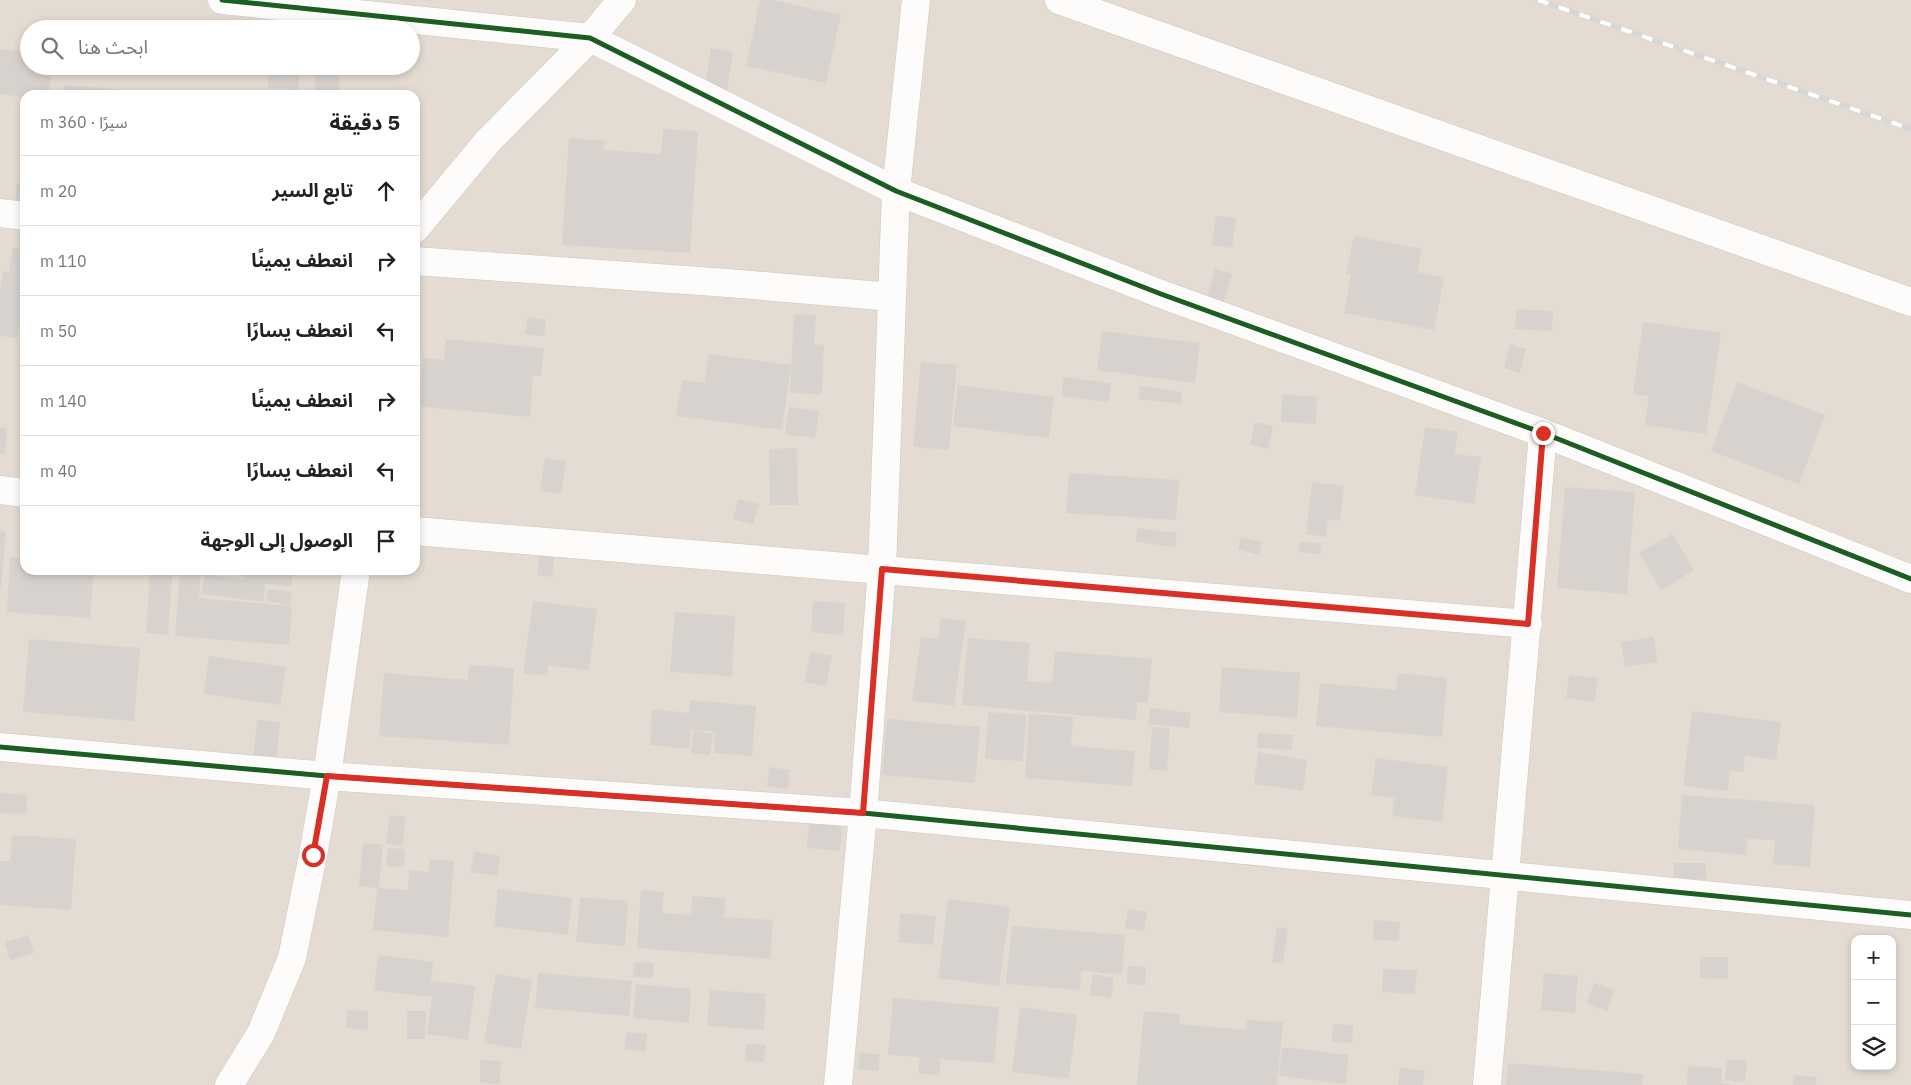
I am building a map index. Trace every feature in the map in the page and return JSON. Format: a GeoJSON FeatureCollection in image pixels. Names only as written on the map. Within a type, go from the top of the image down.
{"type":"FeatureCollection","features":[{"type":"Feature","properties":{"kind":"street"},"geometry":{"type":"LineString","coordinates":[[222,0],[416,20]]}},
{"type":"Feature","properties":{"kind":"street"},"geometry":{"type":"LineString","coordinates":[[420,223],[489,140],[590,38],[622,0]]}},
{"type":"Feature","properties":{"kind":"street"},"geometry":{"type":"LineString","coordinates":[[838,1085],[863,813],[882,569],[896,190],[916,0]]}},
{"type":"Feature","properties":{"kind":"street"},"geometry":{"type":"LineString","coordinates":[[1059,0],[1911,302]]}},
{"type":"Feature","properties":{"kind":"street"},"geometry":{"type":"LineString","coordinates":[[420,20],[590,38],[896,190],[1161,294],[1543,433],[1911,579]]}},
{"type":"Feature","properties":{"kind":"street"},"geometry":{"type":"LineString","coordinates":[[0,213],[20,215]]}},
{"type":"Feature","properties":{"kind":"street"},"geometry":{"type":"LineString","coordinates":[[420,261],[728,283],[892,297]]}},
{"type":"Feature","properties":{"kind":"street"},"geometry":{"type":"LineString","coordinates":[[1488,1085],[1504,875],[1528,624],[1543,433]]}},
{"type":"Feature","properties":{"kind":"street"},"geometry":{"type":"LineString","coordinates":[[0,490],[20,492]]}},
{"type":"Feature","properties":{"kind":"street"},"geometry":{"type":"LineString","coordinates":[[420,531],[1528,624]]}},
{"type":"Feature","properties":{"kind":"street"},"geometry":{"type":"LineString","coordinates":[[229,1085],[261,1033],[292,958],[327,776],[355,575]]}},
{"type":"Feature","properties":{"kind":"street"},"geometry":{"type":"LineString","coordinates":[[0,747],[327,776],[863,813],[1911,915]]}},
{"type":"Feature","properties":{"kind":"shaded area"},"geometry":{"type":"Polygon","coordinates":[[[0,0],[1911,0],[1911,1085],[0,1085],[0,0]]]}},
{"type":"Feature","properties":{"kind":"building"},"geometry":{"type":"Polygon","coordinates":[[[760,0],[773,0],[841,15],[826,83],[746,66],[760,0]]]}},
{"type":"Feature","properties":{"kind":"building"},"geometry":{"type":"Polygon","coordinates":[[[711,48],[733,52],[725,102],[703,98],[711,48]]]}},
{"type":"Feature","properties":{"kind":"building"},"geometry":{"type":"Polygon","coordinates":[[[0,49],[20,52],[20,75],[51,75],[50,90],[20,90],[20,96],[0,94],[0,49]]]}},
{"type":"Feature","properties":{"kind":"building"},"geometry":{"type":"Polygon","coordinates":[[[269,75],[299,75],[298,90],[268,87],[269,75]]]}},
{"type":"Feature","properties":{"kind":"building"},"geometry":{"type":"Polygon","coordinates":[[[315,75],[339,75],[339,90],[315,90],[315,75]]]}},
{"type":"Feature","properties":{"kind":"building"},"geometry":{"type":"Polygon","coordinates":[[[64,85],[127,90],[64,90],[64,85]]]}},
{"type":"Feature","properties":{"kind":"building"},"geometry":{"type":"Polygon","coordinates":[[[663,129],[698,131],[690,253],[562,245],[569,138],[605,141],[603,150],[661,154],[663,129]]]}},
{"type":"Feature","properties":{"kind":"building"},"geometry":{"type":"Polygon","coordinates":[[[17,183],[20,183],[20,202],[15,201],[17,183]]]}},
{"type":"Feature","properties":{"kind":"building"},"geometry":{"type":"Polygon","coordinates":[[[1216,216],[1236,218],[1232,248],[1212,245],[1216,216]]]}},
{"type":"Feature","properties":{"kind":"building"},"geometry":{"type":"Polygon","coordinates":[[[1354,236],[1422,249],[1417,272],[1444,277],[1434,330],[1344,313],[1351,275],[1346,274],[1354,236]]]}},
{"type":"Feature","properties":{"kind":"building"},"geometry":{"type":"Polygon","coordinates":[[[13,248],[20,249],[20,322],[17,338],[0,336],[0,292],[3,271],[9,272],[13,248]]]}},
{"type":"Feature","properties":{"kind":"building"},"geometry":{"type":"Polygon","coordinates":[[[1215,269],[1232,274],[1222,308],[1205,303],[1215,269]]]}},
{"type":"Feature","properties":{"kind":"building"},"geometry":{"type":"Polygon","coordinates":[[[1516,309],[1553,311],[1552,331],[1515,329],[1516,309]]]}},
{"type":"Feature","properties":{"kind":"building"},"geometry":{"type":"Polygon","coordinates":[[[794,314],[816,315],[814,344],[824,345],[822,394],[790,393],[794,314]]]}},
{"type":"Feature","properties":{"kind":"building"},"geometry":{"type":"Polygon","coordinates":[[[528,317],[546,320],[544,336],[525,334],[528,317]]]}},
{"type":"Feature","properties":{"kind":"building"},"geometry":{"type":"Polygon","coordinates":[[[1643,322],[1721,333],[1706,434],[1645,425],[1649,396],[1633,394],[1643,322]]]}},
{"type":"Feature","properties":{"kind":"building"},"geometry":{"type":"Polygon","coordinates":[[[1102,331],[1200,343],[1195,383],[1097,370],[1102,331]]]}},
{"type":"Feature","properties":{"kind":"building"},"geometry":{"type":"Polygon","coordinates":[[[446,339],[544,348],[541,376],[533,375],[530,417],[420,406],[423,358],[444,360],[446,339]]]}},
{"type":"Feature","properties":{"kind":"building"},"geometry":{"type":"Polygon","coordinates":[[[1510,344],[1526,349],[1520,373],[1504,368],[1510,344]]]}},
{"type":"Feature","properties":{"kind":"building"},"geometry":{"type":"Polygon","coordinates":[[[708,354],[791,365],[782,430],[676,416],[682,380],[705,383],[708,354]]]}},
{"type":"Feature","properties":{"kind":"building"},"geometry":{"type":"Polygon","coordinates":[[[921,362],[957,365],[949,450],[913,447],[921,362]]]}},
{"type":"Feature","properties":{"kind":"building"},"geometry":{"type":"Polygon","coordinates":[[[1064,377],[1111,383],[1109,402],[1061,396],[1064,377]]]}},
{"type":"Feature","properties":{"kind":"building"},"geometry":{"type":"Polygon","coordinates":[[[1737,382],[1825,415],[1799,484],[1711,451],[1737,382]]]}},
{"type":"Feature","properties":{"kind":"building"},"geometry":{"type":"Polygon","coordinates":[[[958,385],[1054,397],[1049,438],[953,426],[958,385]]]}},
{"type":"Feature","properties":{"kind":"building"},"geometry":{"type":"Polygon","coordinates":[[[1140,386],[1182,392],[1181,404],[1138,399],[1140,386]]]}},
{"type":"Feature","properties":{"kind":"building"},"geometry":{"type":"Polygon","coordinates":[[[1282,394],[1317,397],[1316,424],[1281,422],[1282,394]]]}},
{"type":"Feature","properties":{"kind":"building"},"geometry":{"type":"Polygon","coordinates":[[[789,407],[819,411],[815,438],[785,434],[789,407]]]}},
{"type":"Feature","properties":{"kind":"building"},"geometry":{"type":"Polygon","coordinates":[[[1255,422],[1273,426],[1268,449],[1250,444],[1255,422]]]}},
{"type":"Feature","properties":{"kind":"building"},"geometry":{"type":"Polygon","coordinates":[[[0,427],[7,428],[5,455],[0,454],[0,427]]]}},
{"type":"Feature","properties":{"kind":"building"},"geometry":{"type":"Polygon","coordinates":[[[1425,427],[1458,432],[1454,454],[1481,457],[1474,504],[1415,495],[1425,427]]]}},
{"type":"Feature","properties":{"kind":"building"},"geometry":{"type":"Polygon","coordinates":[[[797,448],[798,505],[770,505],[769,449],[797,448]]]}},
{"type":"Feature","properties":{"kind":"building"},"geometry":{"type":"Polygon","coordinates":[[[545,458],[566,461],[561,494],[540,491],[545,458]]]}},
{"type":"Feature","properties":{"kind":"building"},"geometry":{"type":"Polygon","coordinates":[[[1069,473],[1179,480],[1176,520],[1066,513],[1069,473]]]}},
{"type":"Feature","properties":{"kind":"building"},"geometry":{"type":"Polygon","coordinates":[[[1312,482],[1344,486],[1340,521],[1328,519],[1326,537],[1306,534],[1312,482]]]}},
{"type":"Feature","properties":{"kind":"building"},"geometry":{"type":"Polygon","coordinates":[[[1565,487],[1635,492],[1627,594],[1557,588],[1565,487]]]}},
{"type":"Feature","properties":{"kind":"building"},"geometry":{"type":"Polygon","coordinates":[[[738,499],[759,504],[753,524],[733,519],[738,499]]]}},
{"type":"Feature","properties":{"kind":"building"},"geometry":{"type":"Polygon","coordinates":[[[1137,528],[1177,533],[1175,547],[1136,542],[1137,528]]]}},
{"type":"Feature","properties":{"kind":"building"},"geometry":{"type":"Polygon","coordinates":[[[0,531],[6,532],[1,588],[0,588],[0,531]]]}},
{"type":"Feature","properties":{"kind":"building"},"geometry":{"type":"Polygon","coordinates":[[[1672,534],[1694,570],[1661,590],[1639,553],[1672,534]]]}},
{"type":"Feature","properties":{"kind":"building"},"geometry":{"type":"Polygon","coordinates":[[[1241,537],[1262,542],[1259,555],[1238,550],[1241,537]]]}},
{"type":"Feature","properties":{"kind":"building"},"geometry":{"type":"Polygon","coordinates":[[[1299,542],[1321,543],[1320,554],[1299,552],[1299,542]]]}},
{"type":"Feature","properties":{"kind":"building"},"geometry":{"type":"Polygon","coordinates":[[[540,549],[555,551],[552,577],[537,575],[540,549]]]}},
{"type":"Feature","properties":{"kind":"building"},"geometry":{"type":"Polygon","coordinates":[[[10,557],[20,558],[20,575],[94,575],[90,618],[7,612],[10,557]]]}},
{"type":"Feature","properties":{"kind":"building"},"geometry":{"type":"Polygon","coordinates":[[[150,575],[172,575],[168,635],[146,633],[150,575]]]}},
{"type":"Feature","properties":{"kind":"building"},"geometry":{"type":"Polygon","coordinates":[[[180,575],[201,575],[199,598],[292,606],[289,645],[175,636],[180,575]]]}},
{"type":"Feature","properties":{"kind":"building"},"geometry":{"type":"Polygon","coordinates":[[[205,575],[244,580],[244,575],[292,575],[291,587],[266,584],[263,602],[201,594],[205,575]]]}},
{"type":"Feature","properties":{"kind":"building"},"geometry":{"type":"Polygon","coordinates":[[[268,589],[292,592],[290,605],[266,601],[268,589]]]}},
{"type":"Feature","properties":{"kind":"building"},"geometry":{"type":"Polygon","coordinates":[[[533,601],[597,609],[589,671],[548,665],[547,676],[523,673],[533,601]]]}},
{"type":"Feature","properties":{"kind":"building"},"geometry":{"type":"Polygon","coordinates":[[[813,601],[845,603],[843,635],[811,632],[813,601]]]}},
{"type":"Feature","properties":{"kind":"building"},"geometry":{"type":"Polygon","coordinates":[[[675,612],[735,616],[732,676],[670,672],[675,612]]]}},
{"type":"Feature","properties":{"kind":"building"},"geometry":{"type":"Polygon","coordinates":[[[941,618],[966,621],[954,706],[912,701],[921,637],[938,639],[941,618]]]}},
{"type":"Feature","properties":{"kind":"building"},"geometry":{"type":"Polygon","coordinates":[[[1654,637],[1657,662],[1625,667],[1621,642],[1654,637]]]}},
{"type":"Feature","properties":{"kind":"building"},"geometry":{"type":"Polygon","coordinates":[[[968,638],[1030,643],[1027,681],[1052,683],[1055,651],[1152,659],[1148,703],[1137,702],[1136,720],[962,705],[968,638]]]}},
{"type":"Feature","properties":{"kind":"building"},"geometry":{"type":"Polygon","coordinates":[[[29,639],[140,648],[134,721],[23,712],[29,639]]]}},
{"type":"Feature","properties":{"kind":"building"},"geometry":{"type":"Polygon","coordinates":[[[810,652],[832,656],[826,686],[805,682],[810,652]]]}},
{"type":"Feature","properties":{"kind":"building"},"geometry":{"type":"Polygon","coordinates":[[[209,656],[286,667],[280,705],[204,694],[209,656]]]}},
{"type":"Feature","properties":{"kind":"building"},"geometry":{"type":"Polygon","coordinates":[[[469,665],[514,668],[509,745],[379,736],[384,673],[468,680],[469,665]]]}},
{"type":"Feature","properties":{"kind":"building"},"geometry":{"type":"Polygon","coordinates":[[[1222,667],[1300,673],[1297,718],[1219,712],[1222,667]]]}},
{"type":"Feature","properties":{"kind":"building"},"geometry":{"type":"Polygon","coordinates":[[[1398,673],[1447,678],[1442,737],[1316,726],[1320,683],[1396,690],[1398,673]]]}},
{"type":"Feature","properties":{"kind":"building"},"geometry":{"type":"Polygon","coordinates":[[[1569,675],[1598,678],[1595,702],[1566,698],[1569,675]]]}},
{"type":"Feature","properties":{"kind":"building"},"geometry":{"type":"Polygon","coordinates":[[[690,700],[756,706],[752,756],[714,753],[715,732],[691,730],[689,749],[650,745],[652,709],[689,713],[690,700]]]}},
{"type":"Feature","properties":{"kind":"building"},"geometry":{"type":"Polygon","coordinates":[[[1151,708],[1191,713],[1189,728],[1148,724],[1151,708]]]}},
{"type":"Feature","properties":{"kind":"building"},"geometry":{"type":"Polygon","coordinates":[[[1692,711],[1781,722],[1776,760],[1745,756],[1743,772],[1730,770],[1728,791],[1683,786],[1692,711]]]}},
{"type":"Feature","properties":{"kind":"building"},"geometry":{"type":"Polygon","coordinates":[[[988,712],[1026,715],[1023,761],[985,759],[988,712]]]}},
{"type":"Feature","properties":{"kind":"building"},"geometry":{"type":"Polygon","coordinates":[[[1029,714],[1073,717],[1071,746],[1135,751],[1132,786],[1025,778],[1029,714]]]}},
{"type":"Feature","properties":{"kind":"building"},"geometry":{"type":"Polygon","coordinates":[[[887,719],[980,727],[975,783],[882,775],[887,719]]]}},
{"type":"Feature","properties":{"kind":"building"},"geometry":{"type":"Polygon","coordinates":[[[257,720],[280,722],[276,763],[253,761],[257,720]]]}},
{"type":"Feature","properties":{"kind":"building"},"geometry":{"type":"Polygon","coordinates":[[[1152,727],[1170,729],[1167,771],[1149,769],[1152,727]]]}},
{"type":"Feature","properties":{"kind":"building"},"geometry":{"type":"Polygon","coordinates":[[[693,731],[713,734],[710,755],[691,753],[693,731]]]}},
{"type":"Feature","properties":{"kind":"building"},"geometry":{"type":"Polygon","coordinates":[[[1258,733],[1293,735],[1292,750],[1257,748],[1258,733]]]}},
{"type":"Feature","properties":{"kind":"building"},"geometry":{"type":"Polygon","coordinates":[[[1258,752],[1307,760],[1303,791],[1254,784],[1258,752]]]}},
{"type":"Feature","properties":{"kind":"building"},"geometry":{"type":"Polygon","coordinates":[[[1376,758],[1448,767],[1442,822],[1392,816],[1394,798],[1371,795],[1376,758]]]}},
{"type":"Feature","properties":{"kind":"building"},"geometry":{"type":"Polygon","coordinates":[[[769,767],[790,770],[788,789],[767,786],[769,767]]]}},
{"type":"Feature","properties":{"kind":"building"},"geometry":{"type":"Polygon","coordinates":[[[0,793],[27,795],[26,814],[0,813],[0,793]]]}},
{"type":"Feature","properties":{"kind":"building"},"geometry":{"type":"Polygon","coordinates":[[[1682,795],[1815,805],[1810,867],[1773,864],[1775,840],[1747,839],[1746,855],[1678,849],[1682,795]]]}},
{"type":"Feature","properties":{"kind":"building"},"geometry":{"type":"Polygon","coordinates":[[[390,815],[406,817],[402,846],[386,844],[390,815]]]}},
{"type":"Feature","properties":{"kind":"building"},"geometry":{"type":"Polygon","coordinates":[[[809,820],[842,822],[840,851],[807,848],[809,820]]]}},
{"type":"Feature","properties":{"kind":"building"},"geometry":{"type":"Polygon","coordinates":[[[12,835],[76,839],[71,910],[0,905],[0,861],[10,861],[12,835]]]}},
{"type":"Feature","properties":{"kind":"building"},"geometry":{"type":"Polygon","coordinates":[[[363,843],[383,845],[379,888],[408,890],[409,870],[429,872],[430,859],[454,861],[448,937],[373,930],[377,888],[359,886],[363,843]]]}},
{"type":"Feature","properties":{"kind":"building"},"geometry":{"type":"Polygon","coordinates":[[[388,848],[405,849],[404,867],[386,866],[388,848]]]}},
{"type":"Feature","properties":{"kind":"building"},"geometry":{"type":"Polygon","coordinates":[[[474,851],[500,856],[497,876],[471,872],[474,851]]]}},
{"type":"Feature","properties":{"kind":"building"},"geometry":{"type":"Polygon","coordinates":[[[1674,863],[1706,863],[1706,879],[1673,880],[1674,863]]]}},
{"type":"Feature","properties":{"kind":"building"},"geometry":{"type":"Polygon","coordinates":[[[498,889],[572,898],[568,935],[494,926],[498,889]]]}},
{"type":"Feature","properties":{"kind":"building"},"geometry":{"type":"Polygon","coordinates":[[[641,890],[664,892],[662,913],[691,915],[692,896],[726,898],[724,917],[773,920],[770,959],[637,948],[641,890]]]}},
{"type":"Feature","properties":{"kind":"building"},"geometry":{"type":"Polygon","coordinates":[[[580,897],[628,901],[625,946],[576,942],[580,897]]]}},
{"type":"Feature","properties":{"kind":"building"},"geometry":{"type":"Polygon","coordinates":[[[948,899],[1010,907],[999,986],[938,978],[948,899]]]}},
{"type":"Feature","properties":{"kind":"building"},"geometry":{"type":"Polygon","coordinates":[[[1128,909],[1147,912],[1144,931],[1125,928],[1128,909]]]}},
{"type":"Feature","properties":{"kind":"building"},"geometry":{"type":"Polygon","coordinates":[[[900,913],[936,916],[933,945],[898,942],[900,913]]]}},
{"type":"Feature","properties":{"kind":"building"},"geometry":{"type":"Polygon","coordinates":[[[1374,920],[1400,922],[1399,941],[1373,940],[1374,920]]]}},
{"type":"Feature","properties":{"kind":"building"},"geometry":{"type":"Polygon","coordinates":[[[1012,926],[1125,935],[1122,974],[1081,971],[1080,990],[1006,984],[1012,926]]]}},
{"type":"Feature","properties":{"kind":"building"},"geometry":{"type":"Polygon","coordinates":[[[1277,927],[1288,929],[1283,964],[1272,962],[1277,927]]]}},
{"type":"Feature","properties":{"kind":"building"},"geometry":{"type":"Polygon","coordinates":[[[29,935],[34,953],[10,960],[5,942],[29,935]]]}},
{"type":"Feature","properties":{"kind":"building"},"geometry":{"type":"Polygon","coordinates":[[[378,955],[433,962],[431,981],[475,986],[468,1040],[427,1034],[432,997],[374,990],[378,955]]]}},
{"type":"Feature","properties":{"kind":"building"},"geometry":{"type":"Polygon","coordinates":[[[1700,957],[1728,957],[1728,979],[1700,978],[1700,957]]]}},
{"type":"Feature","properties":{"kind":"building"},"geometry":{"type":"Polygon","coordinates":[[[634,962],[654,963],[653,978],[633,977],[634,962]]]}},
{"type":"Feature","properties":{"kind":"building"},"geometry":{"type":"Polygon","coordinates":[[[1128,966],[1146,967],[1145,985],[1127,984],[1128,966]]]}},
{"type":"Feature","properties":{"kind":"building"},"geometry":{"type":"Polygon","coordinates":[[[1383,969],[1417,970],[1415,994],[1382,992],[1383,969]]]}},
{"type":"Feature","properties":{"kind":"building"},"geometry":{"type":"Polygon","coordinates":[[[538,973],[632,981],[629,1016],[535,1008],[538,973]]]}},
{"type":"Feature","properties":{"kind":"building"},"geometry":{"type":"Polygon","coordinates":[[[1544,973],[1578,976],[1575,1013],[1541,1010],[1544,973]]]}},
{"type":"Feature","properties":{"kind":"building"},"geometry":{"type":"Polygon","coordinates":[[[496,974],[532,980],[521,1049],[484,1043],[496,974]]]}},
{"type":"Feature","properties":{"kind":"building"},"geometry":{"type":"Polygon","coordinates":[[[1093,974],[1114,978],[1111,998],[1089,995],[1093,974]]]}},
{"type":"Feature","properties":{"kind":"building"},"geometry":{"type":"Polygon","coordinates":[[[1594,983],[1614,990],[1607,1011],[1587,1003],[1594,983]]]}},
{"type":"Feature","properties":{"kind":"building"},"geometry":{"type":"Polygon","coordinates":[[[636,984],[691,989],[689,1023],[633,1018],[636,984]]]}},
{"type":"Feature","properties":{"kind":"building"},"geometry":{"type":"Polygon","coordinates":[[[710,990],[766,994],[764,1030],[707,1026],[710,990]]]}},
{"type":"Feature","properties":{"kind":"building"},"geometry":{"type":"Polygon","coordinates":[[[893,998],[999,1007],[994,1063],[925,1058],[941,1060],[939,1076],[918,1073],[920,1057],[888,1055],[893,998]]]}},
{"type":"Feature","properties":{"kind":"building"},"geometry":{"type":"Polygon","coordinates":[[[1020,1007],[1077,1015],[1069,1079],[1012,1072],[1020,1007]]]}},
{"type":"Feature","properties":{"kind":"building"},"geometry":{"type":"Polygon","coordinates":[[[347,1010],[368,1011],[368,1030],[346,1028],[347,1010]]]}},
{"type":"Feature","properties":{"kind":"building"},"geometry":{"type":"Polygon","coordinates":[[[407,1011],[426,1011],[425,1039],[407,1039],[407,1011]]]}},
{"type":"Feature","properties":{"kind":"building"},"geometry":{"type":"Polygon","coordinates":[[[1144,1011],[1180,1014],[1179,1024],[1246,1030],[1247,1020],[1283,1022],[1277,1085],[1137,1085],[1144,1011]]]}},
{"type":"Feature","properties":{"kind":"building"},"geometry":{"type":"Polygon","coordinates":[[[1333,1024],[1353,1025],[1352,1043],[1332,1042],[1333,1024]]]}},
{"type":"Feature","properties":{"kind":"building"},"geometry":{"type":"Polygon","coordinates":[[[627,1032],[647,1034],[645,1051],[624,1049],[627,1032]]]}},
{"type":"Feature","properties":{"kind":"building"},"geometry":{"type":"Polygon","coordinates":[[[746,1044],[766,1045],[764,1062],[745,1061],[746,1044]]]}},
{"type":"Feature","properties":{"kind":"building"},"geometry":{"type":"Polygon","coordinates":[[[1282,1047],[1349,1055],[1345,1084],[1279,1076],[1282,1047]]]}},
{"type":"Feature","properties":{"kind":"building"},"geometry":{"type":"Polygon","coordinates":[[[860,1052],[880,1055],[878,1071],[858,1069],[860,1052]]]}},
{"type":"Feature","properties":{"kind":"building"},"geometry":{"type":"Polygon","coordinates":[[[1727,1059],[1747,1061],[1745,1082],[1725,1080],[1727,1059]]]}},
{"type":"Feature","properties":{"kind":"building"},"geometry":{"type":"Polygon","coordinates":[[[480,1060],[501,1061],[500,1084],[480,1083],[480,1060]]]}},
{"type":"Feature","properties":{"kind":"building"},"geometry":{"type":"Polygon","coordinates":[[[1508,1063],[1643,1074],[1642,1085],[1506,1085],[1508,1063]]]}},
{"type":"Feature","properties":{"kind":"building"},"geometry":{"type":"Polygon","coordinates":[[[1688,1066],[1722,1068],[1721,1083],[1731,1085],[1687,1085],[1688,1066]]]}},
{"type":"Feature","properties":{"kind":"building"},"geometry":{"type":"Polygon","coordinates":[[[1400,1068],[1425,1071],[1423,1085],[1398,1085],[1400,1068]]]}},
{"type":"Feature","properties":{"kind":"building"},"geometry":{"type":"Polygon","coordinates":[[[1793,1075],[1817,1077],[1816,1085],[1793,1085],[1793,1075]]]}},
{"type":"Feature","properties":{"kind":"railway"},"geometry":{"type":"LineString","coordinates":[[1538,0],[1911,129]]}},
{"type":"Feature","properties":{"kind":"cycle path"},"geometry":{"type":"LineString","coordinates":[[222,0],[416,20]]}},
{"type":"Feature","properties":{"kind":"cycle path"},"geometry":{"type":"LineString","coordinates":[[420,20],[590,38],[896,191],[1161,294],[1543,433],[1911,579]]}},
{"type":"Feature","properties":{"kind":"cycle path"},"geometry":{"type":"LineString","coordinates":[[0,747],[327,776],[863,813],[1911,915]]}},
{"type":"Feature","properties":{"kind":"route"},"geometry":{"type":"LineString","coordinates":[[313,855],[327,776],[863,813],[882,569],[1528,624],[1543,433]]}}]}
